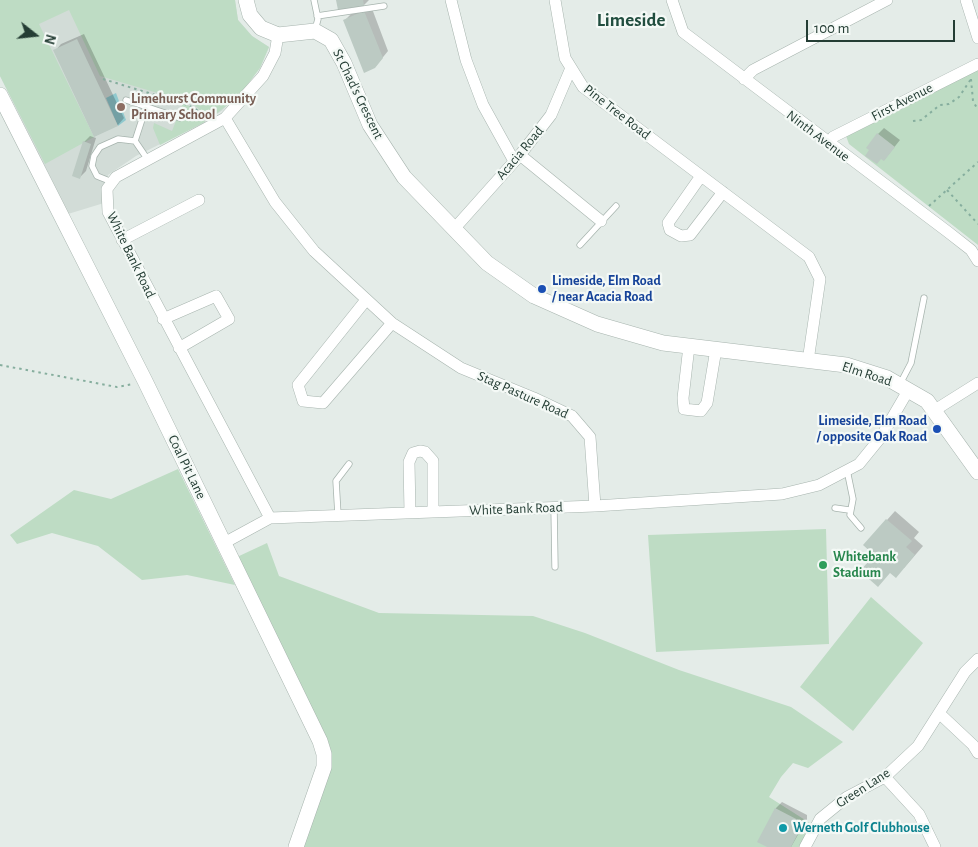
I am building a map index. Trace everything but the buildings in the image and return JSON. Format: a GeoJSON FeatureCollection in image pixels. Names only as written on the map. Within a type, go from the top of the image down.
{"type":"FeatureCollection","features":[{"type":"Feature","properties":{"kind":"street"},"geometry":{"type":"LineString","coordinates":[[246,0],[250,15],[261,28],[278,35],[314,32]]}},
{"type":"Feature","properties":{"kind":"street"},"geometry":{"type":"LineString","coordinates":[[451,0],[466,60],[483,106],[517,158],[601,221]]}},
{"type":"Feature","properties":{"kind":"street","name":"Pine Tree Road"},"geometry":{"type":"LineString","coordinates":[[555,0],[565,58],[583,88],[809,257],[820,279],[808,361]]}},
{"type":"Feature","properties":{"kind":"street"},"geometry":{"type":"LineString","coordinates":[[744,79],[753,70],[887,0]]}},
{"type":"Feature","properties":{"kind":"street"},"geometry":{"type":"LineString","coordinates":[[966,0],[978,38]]}},
{"type":"Feature","properties":{"kind":"street","name":"Ninth Avenue"},"geometry":{"type":"LineString","coordinates":[[675,1],[683,32],[828,144],[971,250],[978,261]]}},
{"type":"Feature","properties":{"kind":"street","name":"St Chad's Crescent"},"geometry":{"type":"LineString","coordinates":[[314,32],[331,40],[344,63],[370,126],[404,177],[454,229]]}},
{"type":"Feature","properties":{"kind":"street"},"geometry":{"type":"LineString","coordinates":[[112,182],[116,177],[225,118],[263,76],[275,53],[278,35]]}},
{"type":"Feature","properties":{"kind":"street","name":"First Avenue"},"geometry":{"type":"LineString","coordinates":[[828,144],[833,137],[969,74],[978,64]]}},
{"type":"Feature","properties":{"kind":"street","name":"Acacia Road"},"geometry":{"type":"LineString","coordinates":[[454,229],[517,158],[551,115],[571,68]]}},
{"type":"Feature","properties":{"kind":"street","name":"Coal Pit Lane"},"geometry":{"type":"LineString","coordinates":[[0,95],[145,382],[324,754],[324,767],[296,847]]}},
{"type":"Feature","properties":{"kind":"street","name":"Stag Pasture Road"},"geometry":{"type":"LineString","coordinates":[[225,118],[276,202],[314,251],[392,323],[462,368],[572,416],[590,437],[595,506]]}},
{"type":"Feature","properties":{"kind":"street"},"geometry":{"type":"LineString","coordinates":[[701,176],[668,223],[670,230],[681,236],[690,235],[723,192]]}},
{"type":"Feature","properties":{"kind":"street","name":"White Bank Road"},"geometry":{"type":"LineString","coordinates":[[112,182],[107,189],[108,212],[178,348],[270,518],[595,506],[782,494],[819,485],[859,464],[881,437],[904,387]]}},
{"type":"Feature","properties":{"kind":"street"},"geometry":{"type":"LineString","coordinates":[[122,240],[199,200]]}},
{"type":"Feature","properties":{"kind":"street","name":"Elm Road"},"geometry":{"type":"LineString","coordinates":[[454,229],[487,262],[534,296],[597,324],[663,343],[846,366],[904,387],[935,410],[978,472]]}},
{"type":"Feature","properties":{"kind":"street"},"geometry":{"type":"LineString","coordinates":[[163,319],[216,296],[229,319],[178,348]]}},
{"type":"Feature","properties":{"kind":"street"},"geometry":{"type":"LineString","coordinates":[[366,300],[298,385],[303,401],[323,404],[392,323]]}},
{"type":"Feature","properties":{"kind":"street"},"geometry":{"type":"LineString","coordinates":[[690,346],[683,398],[684,409],[701,411],[707,403],[716,349]]}},
{"type":"Feature","properties":{"kind":"street"},"geometry":{"type":"LineString","coordinates":[[935,410],[978,383]]}},
{"type":"Feature","properties":{"kind":"street"},"geometry":{"type":"LineString","coordinates":[[410,513],[409,462],[413,453],[420,451],[425,452],[433,461],[433,512]]}},
{"type":"Feature","properties":{"kind":"street"},"geometry":{"type":"LineString","coordinates":[[224,543],[270,518]]}},
{"type":"Feature","properties":{"kind":"street","name":"Green Lane"},"geometry":{"type":"LineString","coordinates":[[805,847],[820,819],[847,797],[885,776],[918,746],[965,672],[978,659]]}},
{"type":"Feature","properties":{"kind":"street"},"geometry":{"type":"LineString","coordinates":[[940,714],[973,745],[978,753]]}},
{"type":"Feature","properties":{"kind":"street"},"geometry":{"type":"LineString","coordinates":[[885,776],[918,814],[935,847]]}},
{"type":"Feature","properties":{"kind":"lane"},"geometry":{"type":"LineString","coordinates":[[314,0],[318,16],[314,32]]}},
{"type":"Feature","properties":{"kind":"lane"},"geometry":{"type":"LineString","coordinates":[[318,16],[384,6]]}},
{"type":"Feature","properties":{"kind":"lane"},"geometry":{"type":"LineString","coordinates":[[126,100],[180,118]]}},
{"type":"Feature","properties":{"kind":"lane"},"geometry":{"type":"LineString","coordinates":[[135,141],[146,107]]}},
{"type":"Feature","properties":{"kind":"lane"},"geometry":{"type":"LineString","coordinates":[[112,182],[97,176],[92,166],[94,156],[100,147],[118,139],[135,141],[148,160]]}},
{"type":"Feature","properties":{"kind":"lane"},"geometry":{"type":"LineString","coordinates":[[580,245],[616,206]]}},
{"type":"Feature","properties":{"kind":"lane"},"geometry":{"type":"LineString","coordinates":[[904,387],[911,363],[924,298]]}},
{"type":"Feature","properties":{"kind":"lane"},"geometry":{"type":"LineString","coordinates":[[338,515],[336,481],[349,464]]}},
{"type":"Feature","properties":{"kind":"lane"},"geometry":{"type":"LineString","coordinates":[[847,470],[852,499],[849,510],[852,519],[861,528]]}},
{"type":"Feature","properties":{"kind":"lane"},"geometry":{"type":"LineString","coordinates":[[554,507],[555,567]]}},
{"type":"Feature","properties":{"kind":"lane"},"geometry":{"type":"LineString","coordinates":[[835,508],[849,510]]}},
{"type":"Feature","properties":{"kind":"path"},"geometry":{"type":"LineString","coordinates":[[969,74],[973,101],[978,110]]}},
{"type":"Feature","properties":{"kind":"path"},"geometry":{"type":"LineString","coordinates":[[913,121],[921,120],[940,105],[949,104],[959,97],[969,74]]}},
{"type":"Feature","properties":{"kind":"path"},"geometry":{"type":"LineString","coordinates":[[103,79],[188,105],[198,110],[208,127]]}},
{"type":"Feature","properties":{"kind":"path"},"geometry":{"type":"LineString","coordinates":[[923,214],[978,162]]}},
{"type":"Feature","properties":{"kind":"path"},"geometry":{"type":"LineString","coordinates":[[947,190],[978,224]]}},
{"type":"Feature","properties":{"kind":"path"},"geometry":{"type":"LineString","coordinates":[[0,365],[117,387],[145,382]]}},
{"type":"Feature","properties":{"kind":"shaded area","name":"Limehurst Community Primary School"},"geometry":{"type":"Polygon","coordinates":[[[0,0],[235,0],[238,20],[252,36],[269,47],[260,68],[223,110],[205,122],[136,156],[108,175],[102,189],[104,203],[68,214],[0,76],[0,0]]]}},
{"type":"Feature","properties":{"kind":"green space","name":"Limehurst Community Primary School"},"geometry":{"type":"Polygon","coordinates":[[[0,0],[235,0],[238,20],[252,36],[269,47],[260,68],[239,96],[207,121],[198,108],[188,102],[100,76],[69,10],[39,24],[94,137],[45,164],[0,76],[0,0]]]}},
{"type":"Feature","properties":{"kind":"green space"},"geometry":{"type":"Polygon","coordinates":[[[978,70],[978,245],[849,144],[846,136],[978,70]]]}},
{"type":"Feature","properties":{"kind":"green space"},"geometry":{"type":"Polygon","coordinates":[[[183,103],[197,110],[205,122],[160,145],[153,128],[154,123],[172,131],[183,103]]]}},
{"type":"Feature","properties":{"kind":"green space"},"geometry":{"type":"Polygon","coordinates":[[[178,469],[235,585],[187,575],[142,580],[98,546],[52,533],[17,544],[10,535],[74,490],[111,499],[178,469]]]}},
{"type":"Feature","properties":{"kind":"green space"},"geometry":{"type":"Polygon","coordinates":[[[826,529],[829,644],[656,652],[648,535],[826,529]]]}},
{"type":"Feature","properties":{"kind":"green space"},"geometry":{"type":"Polygon","coordinates":[[[267,543],[279,576],[379,613],[533,616],[585,633],[679,670],[791,707],[843,742],[808,768],[793,763],[781,777],[769,797],[813,825],[801,847],[303,847],[331,764],[237,557],[267,543]]]}},
{"type":"Feature","properties":{"kind":"green space"},"geometry":{"type":"Polygon","coordinates":[[[871,597],[923,643],[853,731],[800,687],[871,597]]]}},
{"type":"Feature","properties":{"kind":"water"},"geometry":{"type":"Polygon","coordinates":[[[116,93],[126,120],[118,126],[106,98],[116,93]]]}},
{"type":"Feature","properties":{"kind":"place","name":"Limehurst Community Primary School"},"geometry":{"type":"Point","coordinates":[121,107]}},
{"type":"Feature","properties":{"kind":"place","name":"Limeside, Elm Road / near Acacia Road"},"geometry":{"type":"Point","coordinates":[542,289]}},
{"type":"Feature","properties":{"kind":"place","name":"Limeside, Elm Road / opposite Oak Road"},"geometry":{"type":"Point","coordinates":[937,429]}},
{"type":"Feature","properties":{"kind":"place","name":"Whitebank Stadium"},"geometry":{"type":"Point","coordinates":[823,565]}},
{"type":"Feature","properties":{"kind":"place","name":"Werneth Golf Clubhouse"},"geometry":{"type":"Point","coordinates":[783,828]}},
{"type":"Feature","properties":{"kind":"district","name":"Limeside"},"geometry":{"type":"Point","coordinates":[631,20]}}]}
